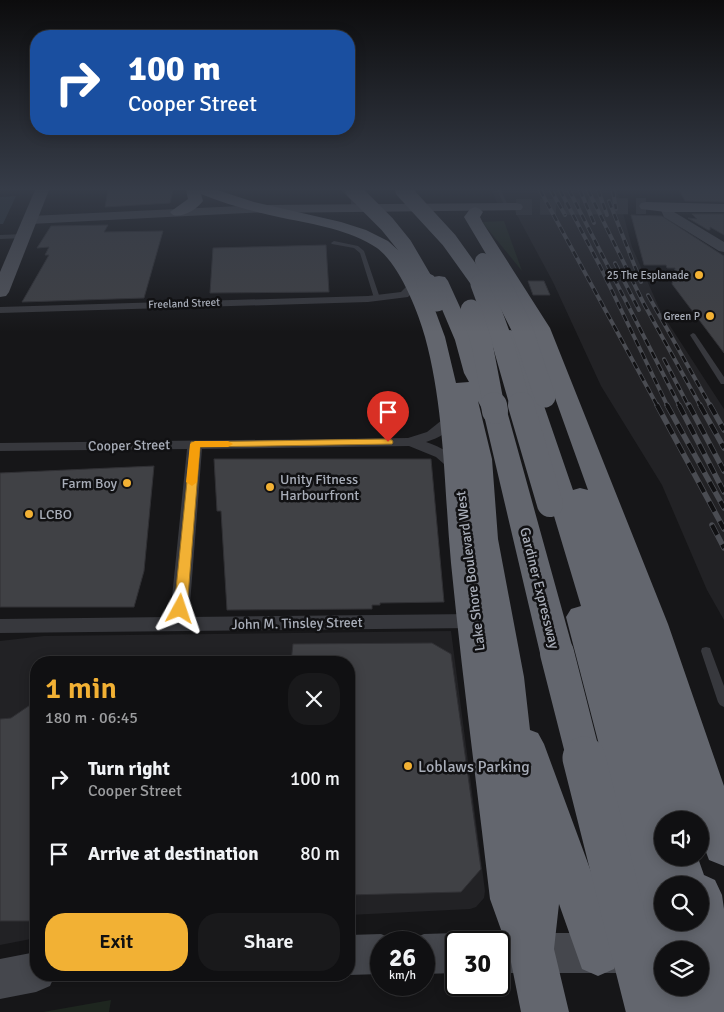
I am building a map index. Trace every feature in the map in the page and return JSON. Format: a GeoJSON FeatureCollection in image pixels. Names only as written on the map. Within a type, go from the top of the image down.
{"type":"FeatureCollection","features":[{"type":"Feature","properties":{"kind":"highway","name":"Lake Shore Boulevard West"},"geometry":{"type":"LineString","coordinates":[[366,237],[385,246],[399,259],[425,310],[437,346],[452,419],[474,621],[512,899],[515,953],[545,1012]]}},
{"type":"Feature","properties":{"kind":"highway"},"geometry":{"type":"LineString","coordinates":[[398,237],[437,301],[450,334],[465,390],[479,459],[484,538],[507,677],[515,762],[537,899],[515,953]]}},
{"type":"Feature","properties":{"kind":"highway"},"geometry":{"type":"LineString","coordinates":[[409,237],[438,280],[465,340],[475,373],[495,411]]}},
{"type":"Feature","properties":{"kind":"highway","name":"Gardiner Expressway"},"geometry":{"type":"LineString","coordinates":[[430,237],[463,285],[482,344],[495,411],[648,1012]]}},
{"type":"Feature","properties":{"kind":"highway"},"geometry":{"type":"LineString","coordinates":[[441,237],[482,285],[504,318],[545,370],[574,417]]}},
{"type":"Feature","properties":{"kind":"highway"},"geometry":{"type":"LineString","coordinates":[[446,237],[482,286],[494,319],[550,504],[654,878]]}},
{"type":"Feature","properties":{"kind":"highway"},"geometry":{"type":"LineString","coordinates":[[458,237],[470,246],[489,268],[509,298],[526,336],[545,396],[640,660],[684,811]]}},
{"type":"Feature","properties":{"kind":"highway"},"geometry":{"type":"LineString","coordinates":[[484,237],[540,328],[652,624],[724,846]]}},
{"type":"Feature","properties":{"kind":"highway"},"geometry":{"type":"LineString","coordinates":[[504,318],[683,811]]}},
{"type":"Feature","properties":{"kind":"highway"},"geometry":{"type":"LineString","coordinates":[[507,677],[531,762],[560,838],[598,953]]}},
{"type":"Feature","properties":{"kind":"highway"},"geometry":{"type":"LineString","coordinates":[[709,838],[724,851]]}},
{"type":"Feature","properties":{"kind":"highway"},"geometry":{"type":"LineString","coordinates":[[676,931],[686,941]]}},
{"type":"Feature","properties":{"kind":"highway"},"geometry":{"type":"LineString","coordinates":[[709,975],[724,1006]]}},
{"type":"Feature","properties":{"kind":"highway"},"geometry":{"type":"LineString","coordinates":[[692,1012],[694,996]]}},
{"type":"Feature","properties":{"kind":"main road"},"geometry":{"type":"LineString","coordinates":[[707,237],[724,248]]}},
{"type":"Feature","properties":{"kind":"main road"},"geometry":{"type":"LineString","coordinates":[[0,292],[23,238]]}},
{"type":"Feature","properties":{"kind":"main road"},"geometry":{"type":"LineString","coordinates":[[515,953],[654,953]]}},
{"type":"Feature","properties":{"kind":"main road"},"geometry":{"type":"LineString","coordinates":[[355,955],[370,954]]}},
{"type":"Feature","properties":{"kind":"main road"},"geometry":{"type":"LineString","coordinates":[[0,979],[30,973]]}},
{"type":"Feature","properties":{"kind":"street","name":"Freeland Street"},"geometry":{"type":"LineString","coordinates":[[0,310],[372,298],[404,295],[413,286]]}},
{"type":"Feature","properties":{"kind":"street","name":"Freeland Street"},"geometry":{"type":"LineString","coordinates":[[372,298],[408,304],[425,310]]}},
{"type":"Feature","properties":{"kind":"street","name":"Cooper Street"},"geometry":{"type":"LineString","coordinates":[[0,447],[408,442],[431,437],[441,431],[452,419]]}},
{"type":"Feature","properties":{"kind":"street","name":"Cooper Street"},"geometry":{"type":"LineString","coordinates":[[408,442],[428,447],[447,456],[457,468]]}},
{"type":"Feature","properties":{"kind":"street"},"geometry":{"type":"LineString","coordinates":[[179,624],[195,444]]}},
{"type":"Feature","properties":{"kind":"street","name":"John M. Tinsley Street"},"geometry":{"type":"LineString","coordinates":[[0,626],[474,621]]}},
{"type":"Feature","properties":{"kind":"lane"},"geometry":{"type":"LineString","coordinates":[[0,239],[23,238]]}},
{"type":"Feature","properties":{"kind":"lane"},"geometry":{"type":"LineString","coordinates":[[334,243],[350,245],[362,252],[372,298]]}},
{"type":"Feature","properties":{"kind":"lane"},"geometry":{"type":"LineString","coordinates":[[693,335],[724,382]]}},
{"type":"Feature","properties":{"kind":"lane"},"geometry":{"type":"LineString","coordinates":[[706,651],[724,702]]}},
{"type":"Feature","properties":{"kind":"shaded area"},"geometry":{"type":"Polygon","coordinates":[[[494,237],[510,237],[522,271],[494,237]]]}},
{"type":"Feature","properties":{"kind":"shaded area"},"geometry":{"type":"Polygon","coordinates":[[[529,237],[629,237],[661,312],[724,409],[724,620],[707,590],[662,485],[601,386],[553,282],[529,237]]]}},
{"type":"Feature","properties":{"kind":"shaded area"},"geometry":{"type":"Polygon","coordinates":[[[451,631],[485,891],[484,898],[476,907],[470,909],[355,915],[355,656],[30,656],[30,939],[0,945],[0,641],[44,636],[451,631]]]}},
{"type":"Feature","properties":{"kind":"shaded area"},"geometry":{"type":"Polygon","coordinates":[[[111,1000],[109,1012],[43,1012],[111,1000]]]}},
{"type":"Feature","properties":{"kind":"building"},"geometry":{"type":"Polygon","coordinates":[[[44,237],[161,237],[144,298],[22,302],[49,255],[45,255],[49,247],[37,248],[44,237]]]}},
{"type":"Feature","properties":{"kind":"building"},"geometry":{"type":"Polygon","coordinates":[[[637,237],[695,237],[724,256],[724,353],[672,284],[675,268],[667,268],[666,265],[644,265],[637,237]]]}},
{"type":"Feature","properties":{"kind":"building"},"geometry":{"type":"Polygon","coordinates":[[[326,245],[329,292],[210,293],[213,248],[326,245]]]}},
{"type":"Feature","properties":{"kind":"building"},"geometry":{"type":"Polygon","coordinates":[[[528,281],[544,281],[550,295],[533,295],[528,281]]]}},
{"type":"Feature","properties":{"kind":"building"},"geometry":{"type":"Polygon","coordinates":[[[214,459],[431,459],[444,602],[380,603],[380,605],[372,605],[372,609],[227,610],[221,511],[217,511],[214,459]]]}},
{"type":"Feature","properties":{"kind":"building"},"geometry":{"type":"Polygon","coordinates":[[[154,466],[144,571],[134,607],[0,607],[0,473],[154,466]]]}},
{"type":"Feature","properties":{"kind":"building","name":"Loblaws Parking"},"geometry":{"type":"Polygon","coordinates":[[[432,643],[451,654],[481,869],[461,892],[355,895],[355,656],[292,656],[293,644],[432,643]]]}},
{"type":"Feature","properties":{"kind":"building"},"geometry":{"type":"Polygon","coordinates":[[[30,705],[30,921],[0,921],[0,719],[11,718],[30,705]]]}},
{"type":"Feature","properties":{"kind":"railway"},"geometry":{"type":"LineString","coordinates":[[566,237],[658,407]]}},
{"type":"Feature","properties":{"kind":"railway"},"geometry":{"type":"LineString","coordinates":[[585,237],[667,405]]}},
{"type":"Feature","properties":{"kind":"railway"},"geometry":{"type":"LineString","coordinates":[[593,237],[680,407]]}},
{"type":"Feature","properties":{"kind":"railway"},"geometry":{"type":"LineString","coordinates":[[611,237],[644,304],[701,407]]}},
{"type":"Feature","properties":{"kind":"railway"},"geometry":{"type":"LineString","coordinates":[[623,237],[641,282]]}},
{"type":"Feature","properties":{"kind":"railway"},"geometry":{"type":"LineString","coordinates":[[615,263],[639,310]]}},
{"type":"Feature","properties":{"kind":"railway"},"geometry":{"type":"LineString","coordinates":[[648,295],[711,407]]}},
{"type":"Feature","properties":{"kind":"railway"},"geometry":{"type":"LineString","coordinates":[[664,359],[689,407]]}},
{"type":"Feature","properties":{"kind":"railway"},"geometry":{"type":"LineString","coordinates":[[657,405],[724,529]]}},
{"type":"Feature","properties":{"kind":"railway"},"geometry":{"type":"LineString","coordinates":[[667,405],[724,508]]}},
{"type":"Feature","properties":{"kind":"railway"},"geometry":{"type":"LineString","coordinates":[[679,405],[724,492]]}},
{"type":"Feature","properties":{"kind":"railway"},"geometry":{"type":"LineString","coordinates":[[689,405],[724,471]]}},
{"type":"Feature","properties":{"kind":"railway"},"geometry":{"type":"LineString","coordinates":[[700,405],[724,448]]}},
{"type":"Feature","properties":{"kind":"railway"},"geometry":{"type":"LineString","coordinates":[[710,405],[724,430]]}},
{"type":"Feature","properties":{"kind":"railway"},"geometry":{"type":"LineString","coordinates":[[712,525],[724,548]]}},
{"type":"Feature","properties":{"kind":"slow traffic"},"geometry":{"type":"LineString","coordinates":[[192,482],[195,444],[228,444]]}},
{"type":"Feature","properties":{"kind":"place","name":"25 The Esplanade"},"geometry":{"type":"Point","coordinates":[699,275]}},
{"type":"Feature","properties":{"kind":"place","name":"Green P"},"geometry":{"type":"Point","coordinates":[710,316]}},
{"type":"Feature","properties":{"kind":"place","name":"Farm Boy"},"geometry":{"type":"Point","coordinates":[127,483]}},
{"type":"Feature","properties":{"kind":"place","name":"Unity Fitness Harbourfront"},"geometry":{"type":"Point","coordinates":[270,487]}},
{"type":"Feature","properties":{"kind":"place","name":"LCBO"},"geometry":{"type":"Point","coordinates":[29,514]}},
{"type":"Feature","properties":{"kind":"place","name":"Loblaws Parking"},"geometry":{"type":"Point","coordinates":[408,766]}},
{"type":"Feature","properties":{"kind":"route"},"geometry":{"type":"LineString","coordinates":[[180,609],[195,444],[388,442]]}}]}
